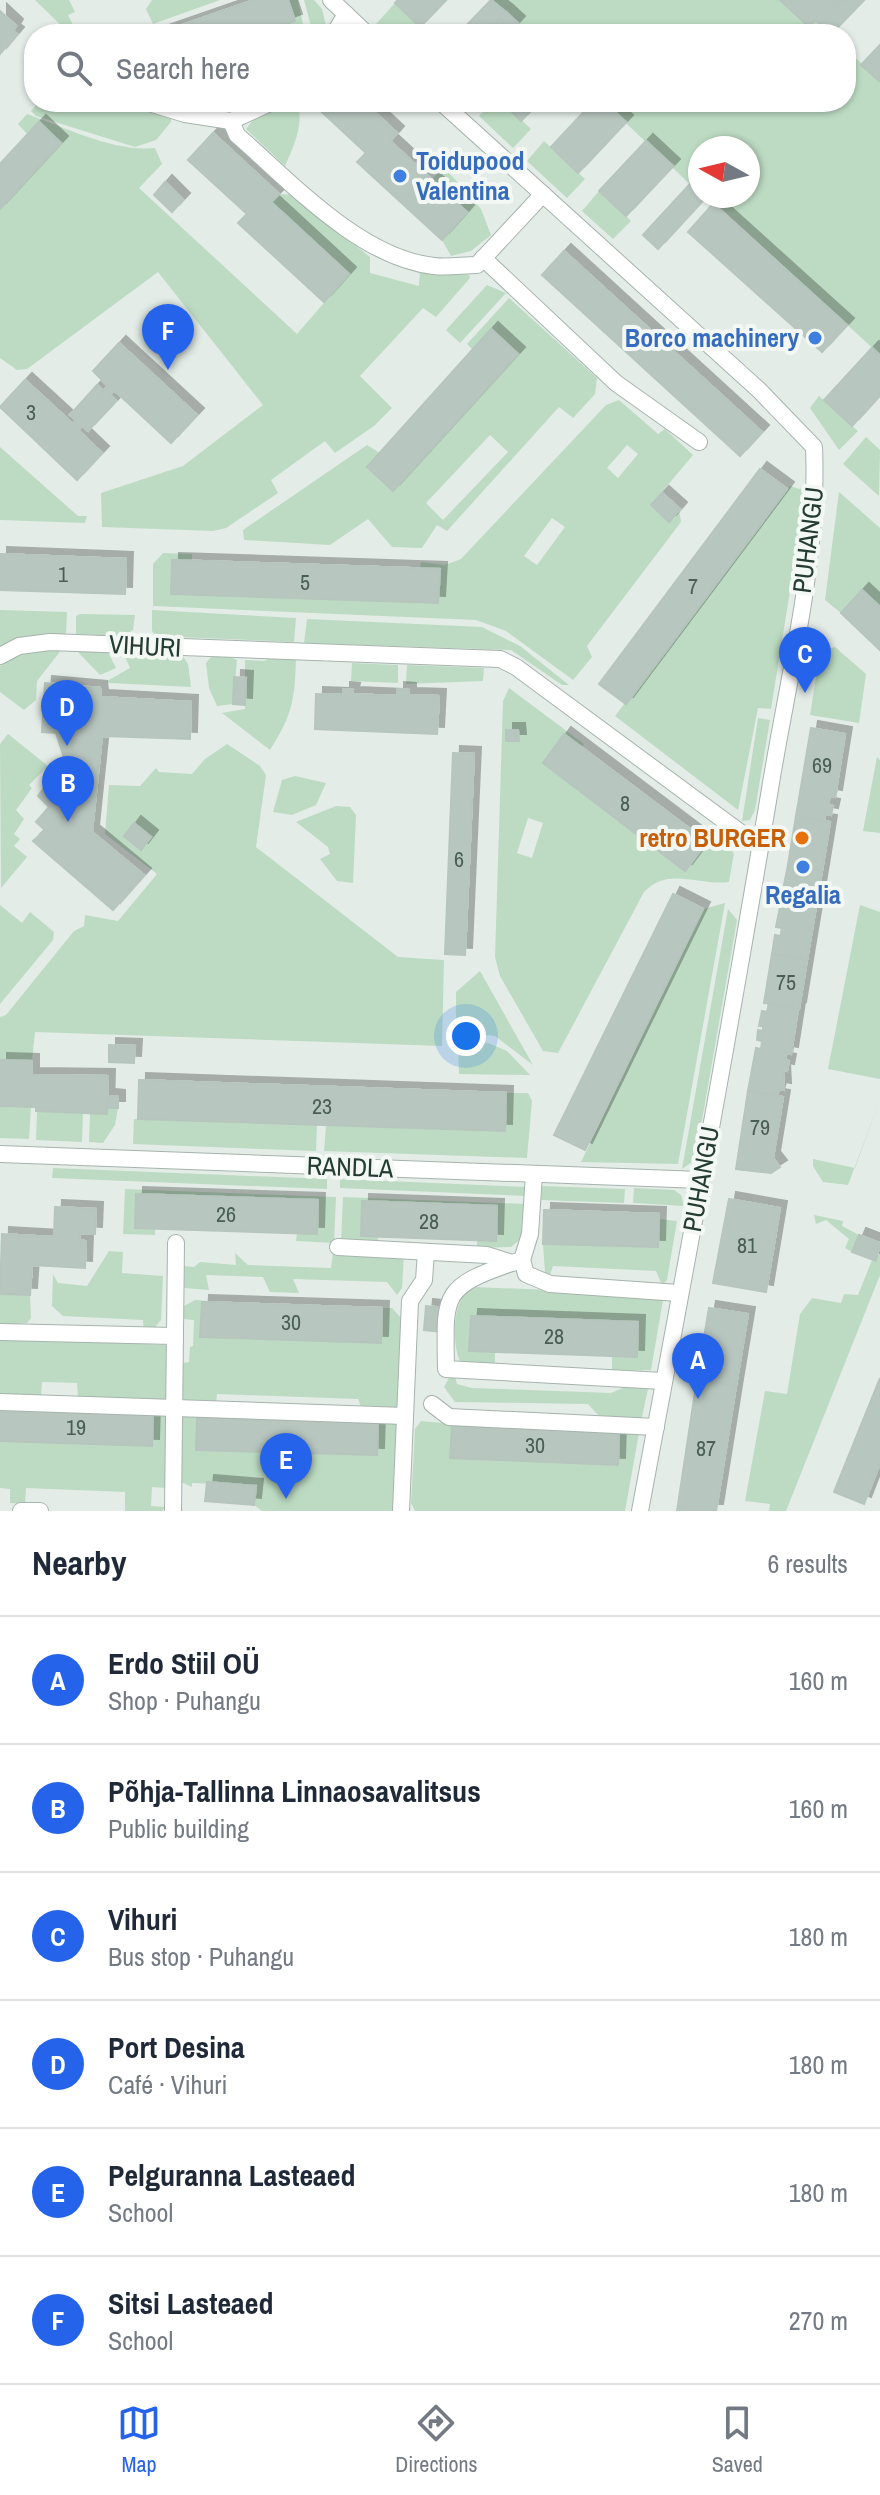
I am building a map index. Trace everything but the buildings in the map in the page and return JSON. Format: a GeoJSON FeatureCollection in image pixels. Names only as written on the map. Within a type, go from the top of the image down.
{"type":"FeatureCollection","features":[{"type":"Feature","properties":{"kind":"street"},"geometry":{"type":"LineString","coordinates":[[331,0],[356,24]]}},
{"type":"Feature","properties":{"kind":"street"},"geometry":{"type":"LineString","coordinates":[[340,24],[346,14]]}},
{"type":"Feature","properties":{"kind":"street"},"geometry":{"type":"LineString","coordinates":[[178,112],[231,121],[250,112]]}},
{"type":"Feature","properties":{"kind":"street","name":"PUHANGU"},"geometry":{"type":"LineString","coordinates":[[452,112],[759,390],[814,447],[817,503],[760,847],[640,1511]]}},
{"type":"Feature","properties":{"kind":"street"},"geometry":{"type":"LineString","coordinates":[[231,121],[237,135],[340,225],[386,251],[433,266],[477,265],[543,194]]}},
{"type":"Feature","properties":{"kind":"street"},"geometry":{"type":"LineString","coordinates":[[483,258],[616,383],[699,442]]}},
{"type":"Feature","properties":{"kind":"street","name":"VIHURI"},"geometry":{"type":"LineString","coordinates":[[0,656],[19,646],[50,642],[500,659],[528,676],[760,847]]}},
{"type":"Feature","properties":{"kind":"street","name":"RANDLA"},"geometry":{"type":"LineString","coordinates":[[0,1154],[701,1180]]}},
{"type":"Feature","properties":{"kind":"street"},"geometry":{"type":"LineString","coordinates":[[534,1174],[530,1234],[517,1262],[462,1281],[452,1294],[447,1317],[446,1369],[663,1381]]}},
{"type":"Feature","properties":{"kind":"street"},"geometry":{"type":"LineString","coordinates":[[173,1511],[176,1243]]}},
{"type":"Feature","properties":{"kind":"street"},"geometry":{"type":"LineString","coordinates":[[338,1247],[487,1255],[517,1262],[526,1274],[550,1284],[679,1293]]}},
{"type":"Feature","properties":{"kind":"street"},"geometry":{"type":"LineString","coordinates":[[401,1511],[410,1301],[424,1280],[426,1252]]}},
{"type":"Feature","properties":{"kind":"street"},"geometry":{"type":"LineString","coordinates":[[0,1332],[174,1336]]}},
{"type":"Feature","properties":{"kind":"street"},"geometry":{"type":"LineString","coordinates":[[0,1402],[405,1416]]}},
{"type":"Feature","properties":{"kind":"street"},"geometry":{"type":"LineString","coordinates":[[432,1404],[449,1417],[656,1427]]}},
{"type":"Feature","properties":{"kind":"street"},"geometry":{"type":"LineString","coordinates":[[21,1511],[40,1511]]}},
{"type":"Feature","properties":{"kind":"green space"},"geometry":{"type":"Polygon","coordinates":[[[35,0],[69,0],[75,12],[68,15],[72,24],[60,24],[35,0]]]}},
{"type":"Feature","properties":{"kind":"green space"},"geometry":{"type":"Polygon","coordinates":[[[152,0],[220,0],[153,24],[146,9],[152,0]]]}},
{"type":"Feature","properties":{"kind":"green space"},"geometry":{"type":"Polygon","coordinates":[[[288,0],[298,0],[303,24],[287,24],[295,21],[288,0]]]}},
{"type":"Feature","properties":{"kind":"green space"},"geometry":{"type":"Polygon","coordinates":[[[304,0],[314,0],[322,9],[326,24],[310,24],[304,0]]]}},
{"type":"Feature","properties":{"kind":"green space"},"geometry":{"type":"Polygon","coordinates":[[[493,0],[780,0],[807,24],[519,24],[493,0]]]}},
{"type":"Feature","properties":{"kind":"green space"},"geometry":{"type":"Polygon","coordinates":[[[395,3],[417,24],[376,24],[395,3]]]}},
{"type":"Feature","properties":{"kind":"green space"},"geometry":{"type":"Polygon","coordinates":[[[856,58],[880,81],[880,355],[721,208],[760,208],[760,136],[688,136],[688,182],[614,112],[856,112],[856,58]]]}},
{"type":"Feature","properties":{"kind":"green space"},"geometry":{"type":"Polygon","coordinates":[[[32,112],[161,112],[171,116],[171,122],[156,140],[135,147],[36,116],[32,112]]]}},
{"type":"Feature","properties":{"kind":"green space"},"geometry":{"type":"Polygon","coordinates":[[[270,112],[299,112],[299,127],[285,166],[246,129],[255,117],[270,112]]]}},
{"type":"Feature","properties":{"kind":"green space"},"geometry":{"type":"Polygon","coordinates":[[[482,112],[513,112],[531,129],[513,148],[479,116],[482,112]]]}},
{"type":"Feature","properties":{"kind":"green space"},"geometry":{"type":"Polygon","coordinates":[[[27,114],[107,143],[155,148],[162,164],[139,188],[297,334],[349,274],[271,202],[279,194],[293,195],[370,257],[370,273],[419,286],[420,271],[469,275],[470,278],[436,317],[423,308],[360,376],[392,408],[374,426],[335,453],[325,441],[271,480],[278,493],[226,528],[213,531],[102,527],[101,493],[183,466],[263,405],[158,272],[27,369],[17,370],[0,358],[0,209],[61,143],[39,122],[27,134],[18,124],[27,114]]]}},
{"type":"Feature","properties":{"kind":"green space"},"geometry":{"type":"Polygon","coordinates":[[[544,141],[585,179],[567,198],[527,161],[544,141]]]}},
{"type":"Feature","properties":{"kind":"green space"},"geometry":{"type":"Polygon","coordinates":[[[443,166],[481,209],[491,235],[471,251],[451,256],[442,240],[467,212],[432,180],[443,166]]]}},
{"type":"Feature","properties":{"kind":"green space"},"geometry":{"type":"Polygon","coordinates":[[[599,191],[631,221],[613,239],[582,211],[599,191]]]}},
{"type":"Feature","properties":{"kind":"green space"},"geometry":{"type":"Polygon","coordinates":[[[487,285],[506,293],[460,343],[446,330],[487,285]]]}},
{"type":"Feature","properties":{"kind":"green space"},"geometry":{"type":"Polygon","coordinates":[[[509,298],[597,378],[595,394],[573,418],[559,407],[447,531],[437,525],[422,548],[392,547],[368,519],[330,545],[244,540],[243,530],[367,445],[380,453],[367,467],[394,490],[518,354],[492,330],[473,350],[467,344],[509,298]],[[490,435],[426,503],[443,520],[508,452],[490,435]]]}},
{"type":"Feature","properties":{"kind":"green space"},"geometry":{"type":"Polygon","coordinates":[[[819,396],[858,431],[839,450],[810,408],[819,396]]]}},
{"type":"Feature","properties":{"kind":"green space"},"geometry":{"type":"Polygon","coordinates":[[[619,400],[658,434],[665,429],[693,455],[651,505],[669,521],[679,510],[681,522],[587,646],[592,657],[573,680],[506,631],[476,620],[153,606],[153,564],[163,553],[192,554],[192,561],[172,560],[171,594],[438,603],[440,569],[420,568],[421,562],[445,565],[461,559],[606,405],[619,400]],[[627,445],[607,468],[618,478],[638,454],[627,445]],[[552,518],[524,556],[537,565],[565,527],[552,518]]]}},
{"type":"Feature","properties":{"kind":"green space"},"geometry":{"type":"Polygon","coordinates":[[[866,437],[880,450],[879,496],[843,464],[866,437]]]}},
{"type":"Feature","properties":{"kind":"green space"},"geometry":{"type":"Polygon","coordinates":[[[0,447],[78,516],[87,516],[85,523],[0,520],[0,447]]]}},
{"type":"Feature","properties":{"kind":"green space"},"geometry":{"type":"Polygon","coordinates":[[[807,485],[771,709],[758,708],[738,810],[615,716],[790,486],[800,489],[807,485]]]}},
{"type":"Feature","properties":{"kind":"green space"},"geometry":{"type":"Polygon","coordinates":[[[839,492],[880,528],[880,607],[862,590],[841,613],[825,600],[839,492]]]}},
{"type":"Feature","properties":{"kind":"green space"},"geometry":{"type":"Polygon","coordinates":[[[0,610],[67,612],[66,635],[32,636],[0,648],[0,610]]]}},
{"type":"Feature","properties":{"kind":"green space"},"geometry":{"type":"Polygon","coordinates":[[[152,610],[296,618],[294,642],[156,636],[152,631],[152,610]]]}},
{"type":"Feature","properties":{"kind":"green space"},"geometry":{"type":"Polygon","coordinates":[[[135,615],[133,630],[123,636],[76,634],[76,616],[135,615]]]}},
{"type":"Feature","properties":{"kind":"green space"},"geometry":{"type":"Polygon","coordinates":[[[307,619],[482,627],[520,646],[569,685],[562,685],[511,650],[304,643],[307,619]]]}},
{"type":"Feature","properties":{"kind":"green space"},"geometry":{"type":"Polygon","coordinates":[[[835,647],[866,674],[859,723],[810,715],[820,652],[835,647]]]}},
{"type":"Feature","properties":{"kind":"green space"},"geometry":{"type":"Polygon","coordinates":[[[62,649],[37,681],[36,700],[24,710],[0,692],[0,666],[30,653],[62,649]]]}},
{"type":"Feature","properties":{"kind":"green space"},"geometry":{"type":"Polygon","coordinates":[[[77,651],[108,652],[116,668],[100,675],[77,651]]]}},
{"type":"Feature","properties":{"kind":"green space"},"geometry":{"type":"Polygon","coordinates":[[[123,652],[182,655],[188,664],[191,687],[109,683],[107,681],[130,668],[123,652]]]}},
{"type":"Feature","properties":{"kind":"green space"},"geometry":{"type":"Polygon","coordinates":[[[223,654],[237,660],[233,704],[217,706],[209,688],[206,663],[213,655],[223,654]]]}},
{"type":"Feature","properties":{"kind":"green space"},"geometry":{"type":"Polygon","coordinates":[[[278,655],[296,656],[295,683],[288,716],[270,750],[222,713],[245,709],[245,660],[264,661],[278,655]]]}},
{"type":"Feature","properties":{"kind":"green space"},"geometry":{"type":"Polygon","coordinates":[[[352,663],[398,665],[398,683],[351,681],[352,663]]]}},
{"type":"Feature","properties":{"kind":"green space"},"geometry":{"type":"Polygon","coordinates":[[[407,665],[484,668],[483,681],[406,684],[407,665]]]}},
{"type":"Feature","properties":{"kind":"green space"},"geometry":{"type":"Polygon","coordinates":[[[509,688],[584,744],[582,747],[564,735],[543,763],[685,871],[711,837],[734,853],[729,882],[674,878],[653,884],[644,892],[558,1053],[543,1051],[500,976],[495,957],[503,701],[509,688]],[[528,818],[517,853],[532,858],[543,823],[528,818]]]}},
{"type":"Feature","properties":{"kind":"green space"},"geometry":{"type":"Polygon","coordinates":[[[758,718],[770,720],[755,810],[750,820],[742,821],[758,718]]]}},
{"type":"Feature","properties":{"kind":"green space"},"geometry":{"type":"Polygon","coordinates":[[[8,734],[48,766],[29,785],[32,788],[16,810],[24,819],[14,834],[20,839],[14,846],[27,857],[1,888],[0,744],[8,734]]]}},
{"type":"Feature","properties":{"kind":"green space"},"geometry":{"type":"Polygon","coordinates":[[[227,744],[260,766],[266,775],[256,847],[398,957],[444,960],[442,1046],[35,1032],[32,1061],[0,1060],[0,1017],[6,1015],[74,931],[84,926],[85,915],[118,921],[157,874],[105,834],[109,785],[140,786],[156,768],[159,772],[192,774],[205,759],[227,744]]]}},
{"type":"Feature","properties":{"kind":"green space"},"geometry":{"type":"Polygon","coordinates":[[[877,757],[880,760],[880,833],[863,831],[877,757]]]}},
{"type":"Feature","properties":{"kind":"green space"},"geometry":{"type":"Polygon","coordinates":[[[295,776],[326,783],[316,805],[292,815],[273,812],[282,780],[295,776]]]}},
{"type":"Feature","properties":{"kind":"green space"},"geometry":{"type":"Polygon","coordinates":[[[336,806],[350,807],[356,815],[353,883],[337,881],[320,859],[330,854],[328,847],[296,822],[336,806]]]}},
{"type":"Feature","properties":{"kind":"green space"},"geometry":{"type":"Polygon","coordinates":[[[725,903],[678,1164],[581,1162],[703,909],[725,903]]]}},
{"type":"Feature","properties":{"kind":"green space"},"geometry":{"type":"Polygon","coordinates":[[[0,905],[22,923],[30,912],[54,932],[53,940],[0,1004],[0,905]]]}},
{"type":"Feature","properties":{"kind":"green space"},"geometry":{"type":"Polygon","coordinates":[[[860,905],[880,912],[880,1079],[828,1069],[860,905]]]}},
{"type":"Feature","properties":{"kind":"green space"},"geometry":{"type":"Polygon","coordinates":[[[728,909],[737,920],[695,1160],[682,1169],[728,909]]]}},
{"type":"Feature","properties":{"kind":"green space"},"geometry":{"type":"Polygon","coordinates":[[[480,971],[533,1065],[495,1036],[456,1032],[456,992],[480,971]]]}},
{"type":"Feature","properties":{"kind":"green space"},"geometry":{"type":"Polygon","coordinates":[[[488,1043],[507,1051],[530,1075],[459,1074],[458,1045],[488,1043]]]}},
{"type":"Feature","properties":{"kind":"green space"},"geometry":{"type":"Polygon","coordinates":[[[506,1093],[528,1093],[532,1101],[527,1158],[324,1151],[326,1125],[504,1131],[506,1093]]]}},
{"type":"Feature","properties":{"kind":"green space"},"geometry":{"type":"Polygon","coordinates":[[[0,1106],[31,1107],[29,1139],[0,1138],[0,1106]]]}},
{"type":"Feature","properties":{"kind":"green space"},"geometry":{"type":"Polygon","coordinates":[[[118,1108],[115,1125],[103,1143],[89,1142],[90,1113],[118,1108]]]}},
{"type":"Feature","properties":{"kind":"green space"},"geometry":{"type":"Polygon","coordinates":[[[37,1111],[83,1113],[82,1142],[36,1140],[37,1111]]]}},
{"type":"Feature","properties":{"kind":"green space"},"geometry":{"type":"Polygon","coordinates":[[[134,1119],[317,1125],[316,1151],[133,1144],[134,1119]]]}},
{"type":"Feature","properties":{"kind":"green space"},"geometry":{"type":"Polygon","coordinates":[[[813,1159],[854,1168],[848,1185],[823,1182],[813,1166],[813,1159]]]}},
{"type":"Feature","properties":{"kind":"green space"},"geometry":{"type":"Polygon","coordinates":[[[53,1168],[327,1179],[327,1189],[52,1178],[53,1168]]]}},
{"type":"Feature","properties":{"kind":"green space"},"geometry":{"type":"Polygon","coordinates":[[[340,1179],[527,1187],[526,1196],[340,1188],[340,1179]]]}},
{"type":"Feature","properties":{"kind":"green space"},"geometry":{"type":"Polygon","coordinates":[[[542,1186],[625,1189],[624,1203],[541,1200],[542,1186]]]}},
{"type":"Feature","properties":{"kind":"green space"},"geometry":{"type":"Polygon","coordinates":[[[634,1188],[674,1190],[681,1195],[684,1206],[633,1203],[634,1188]]]}},
{"type":"Feature","properties":{"kind":"green space"},"geometry":{"type":"Polygon","coordinates":[[[125,1189],[336,1197],[334,1243],[296,1241],[297,1233],[317,1234],[318,1200],[136,1194],[135,1228],[155,1229],[155,1235],[123,1234],[125,1189]]]}},
{"type":"Feature","properties":{"kind":"green space"},"geometry":{"type":"Polygon","coordinates":[[[343,1197],[526,1204],[523,1237],[511,1247],[477,1248],[477,1240],[496,1241],[497,1206],[363,1201],[361,1236],[378,1237],[378,1245],[341,1243],[343,1197]]]}},
{"type":"Feature","properties":{"kind":"green space"},"geometry":{"type":"Polygon","coordinates":[[[814,1215],[843,1221],[842,1226],[859,1235],[852,1252],[845,1248],[849,1239],[826,1220],[816,1224],[814,1215]]]}},
{"type":"Feature","properties":{"kind":"green space"},"geometry":{"type":"Polygon","coordinates":[[[659,1219],[677,1221],[667,1280],[662,1285],[656,1271],[553,1266],[549,1278],[545,1273],[543,1244],[657,1247],[659,1219]]]}},
{"type":"Feature","properties":{"kind":"green space"},"geometry":{"type":"Polygon","coordinates":[[[109,1251],[123,1252],[122,1273],[163,1276],[161,1320],[151,1332],[144,1332],[143,1320],[63,1316],[52,1306],[53,1274],[58,1283],[87,1286],[109,1251]]]}},
{"type":"Feature","properties":{"kind":"green space"},"geometry":{"type":"Polygon","coordinates":[[[880,1251],[880,1275],[786,1511],[769,1511],[770,1504],[745,1501],[765,1391],[787,1394],[800,1314],[812,1298],[841,1303],[844,1294],[858,1295],[872,1260],[876,1261],[880,1251]]]}},
{"type":"Feature","properties":{"kind":"green space"},"geometry":{"type":"Polygon","coordinates":[[[235,1253],[248,1265],[331,1268],[333,1253],[404,1255],[402,1288],[397,1295],[387,1282],[293,1279],[299,1293],[270,1292],[263,1277],[206,1275],[209,1290],[184,1288],[184,1266],[194,1267],[200,1262],[236,1265],[235,1253]]]}},
{"type":"Feature","properties":{"kind":"green space"},"geometry":{"type":"Polygon","coordinates":[[[474,1287],[655,1294],[663,1300],[651,1370],[612,1371],[612,1356],[637,1356],[638,1322],[471,1316],[470,1350],[495,1352],[495,1367],[462,1365],[456,1347],[455,1323],[461,1300],[474,1287]]]}},
{"type":"Feature","properties":{"kind":"green space"},"geometry":{"type":"Polygon","coordinates":[[[0,1294],[30,1295],[31,1318],[27,1323],[0,1325],[0,1294]]]}},
{"type":"Feature","properties":{"kind":"green space"},"geometry":{"type":"Polygon","coordinates":[[[195,1300],[220,1302],[202,1302],[200,1336],[381,1343],[382,1308],[392,1308],[402,1319],[397,1407],[392,1411],[362,1409],[358,1399],[217,1394],[216,1404],[185,1401],[181,1395],[183,1363],[189,1362],[194,1320],[184,1319],[184,1306],[195,1300]]]}},
{"type":"Feature","properties":{"kind":"green space"},"geometry":{"type":"Polygon","coordinates":[[[0,1338],[165,1345],[170,1349],[169,1401],[78,1397],[77,1383],[42,1382],[41,1396],[0,1394],[0,1338]]]}},
{"type":"Feature","properties":{"kind":"green space"},"geometry":{"type":"Polygon","coordinates":[[[450,1376],[455,1376],[457,1384],[472,1388],[611,1393],[637,1382],[648,1389],[642,1417],[637,1420],[600,1417],[588,1404],[455,1402],[444,1387],[450,1376]]]}},
{"type":"Feature","properties":{"kind":"green space"},"geometry":{"type":"Polygon","coordinates":[[[153,1413],[168,1416],[166,1488],[152,1487],[151,1506],[165,1507],[162,1511],[125,1511],[125,1492],[26,1488],[25,1504],[10,1503],[10,1489],[0,1488],[0,1441],[151,1446],[153,1413]]]}},
{"type":"Feature","properties":{"kind":"green space"},"geometry":{"type":"Polygon","coordinates":[[[181,1414],[396,1423],[395,1511],[262,1511],[254,1505],[255,1486],[192,1483],[192,1487],[181,1482],[181,1414]]]}},
{"type":"Feature","properties":{"kind":"green space"},"geometry":{"type":"Polygon","coordinates":[[[421,1421],[452,1424],[451,1458],[617,1465],[619,1428],[639,1433],[625,1511],[415,1511],[411,1503],[415,1429],[421,1421]]]}},
{"type":"Feature","properties":{"kind":"place","name":"Toidupood Valentina"},"geometry":{"type":"Point","coordinates":[400,176]}},
{"type":"Feature","properties":{"kind":"place","name":"Borco machinery"},"geometry":{"type":"Point","coordinates":[815,338]}},
{"type":"Feature","properties":{"kind":"place","name":"Sitsi Lasteaed"},"geometry":{"type":"Point","coordinates":[168,370]}},
{"type":"Feature","properties":{"kind":"place","name":"Vihuri"},"geometry":{"type":"Point","coordinates":[805,693]}},
{"type":"Feature","properties":{"kind":"place","name":"Port Desina"},"geometry":{"type":"Point","coordinates":[67,746]}},
{"type":"Feature","properties":{"kind":"place","name":"Põhja-Tallinna Linnaosavalitsus"},"geometry":{"type":"Point","coordinates":[68,822]}},
{"type":"Feature","properties":{"kind":"place","name":"retro BURGER"},"geometry":{"type":"Point","coordinates":[802,838]}},
{"type":"Feature","properties":{"kind":"place","name":"Regalia"},"geometry":{"type":"Point","coordinates":[803,867]}},
{"type":"Feature","properties":{"kind":"place","name":"Erdo Stiil OÜ"},"geometry":{"type":"Point","coordinates":[698,1399]}},
{"type":"Feature","properties":{"kind":"place","name":"Pelguranna Lasteaed"},"geometry":{"type":"Point","coordinates":[286,1499]}}]}
